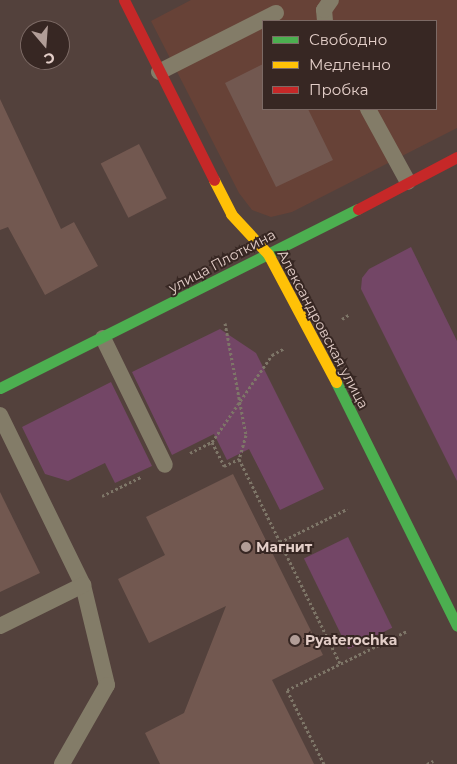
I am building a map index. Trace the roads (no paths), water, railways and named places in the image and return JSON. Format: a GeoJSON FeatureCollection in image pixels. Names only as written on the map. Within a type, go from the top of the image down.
{"type":"FeatureCollection","features":[{"type":"Feature","properties":{"kind":"street","name":"Александровская улица"},"geometry":{"type":"LineString","coordinates":[[124,0],[231,214],[268,254],[312,334],[457,626]]}},
{"type":"Feature","properties":{"kind":"street","name":"улица Плоткина"},"geometry":{"type":"LineString","coordinates":[[0,388],[103,338],[457,157]]}},
{"type":"Feature","properties":{"kind":"lane"},"geometry":{"type":"LineString","coordinates":[[325,20],[324,10],[331,0]]}},
{"type":"Feature","properties":{"kind":"lane"},"geometry":{"type":"LineString","coordinates":[[262,20],[276,13]]}},
{"type":"Feature","properties":{"kind":"lane"},"geometry":{"type":"LineString","coordinates":[[159,72],[262,20]]}},
{"type":"Feature","properties":{"kind":"lane"},"geometry":{"type":"LineString","coordinates":[[369,110],[408,182]]}},
{"type":"Feature","properties":{"kind":"lane"},"geometry":{"type":"LineString","coordinates":[[103,338],[165,465]]}},
{"type":"Feature","properties":{"kind":"lane"},"geometry":{"type":"LineString","coordinates":[[0,414],[84,585],[107,685],[62,764]]}},
{"type":"Feature","properties":{"kind":"lane"},"geometry":{"type":"LineString","coordinates":[[0,626],[84,585]]}},
{"type":"Feature","properties":{"kind":"place","name":"Магнит"},"geometry":{"type":"Point","coordinates":[246,547]}},
{"type":"Feature","properties":{"kind":"place","name":"Pyaterochka"},"geometry":{"type":"Point","coordinates":[295,640]}}]}
